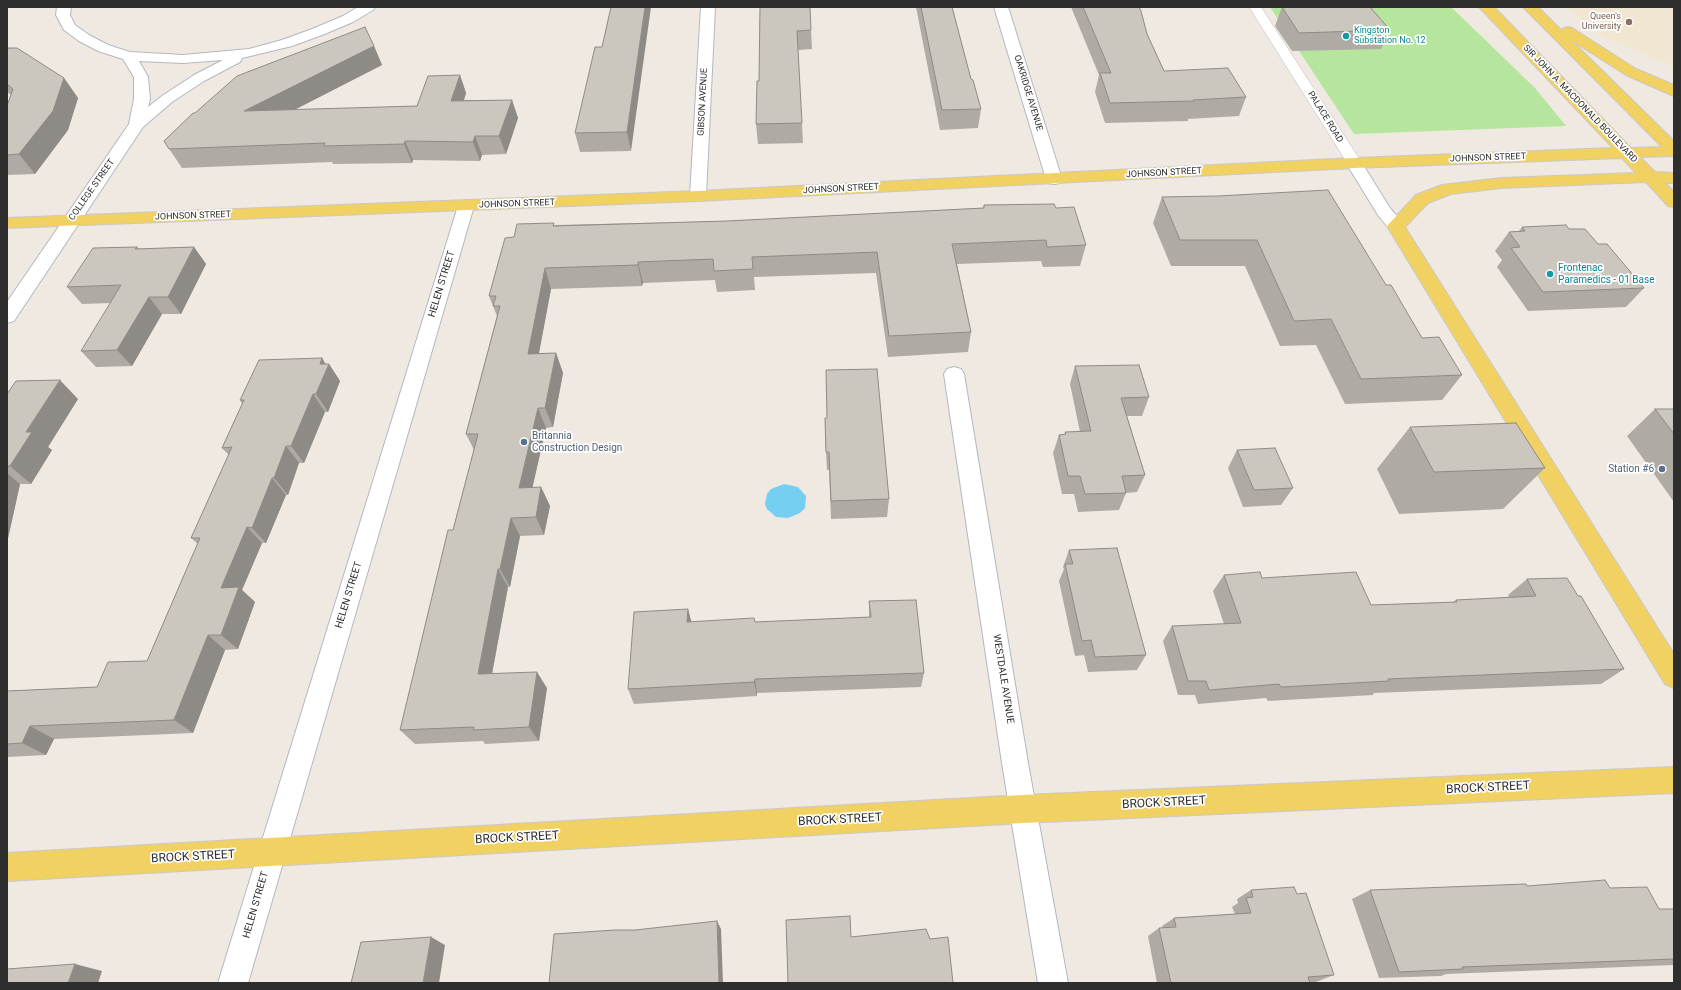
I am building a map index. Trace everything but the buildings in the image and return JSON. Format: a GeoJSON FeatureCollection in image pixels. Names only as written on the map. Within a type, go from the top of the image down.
{"type":"FeatureCollection","features":[{"type":"Feature","properties":{"kind":"main road","name":"SIR JOHN A. MACDONALD BOULEVARD"},"geometry":{"type":"LineString","coordinates":[[1486,7],[1674,202]]}},
{"type":"Feature","properties":{"kind":"main road"},"geometry":{"type":"LineString","coordinates":[[1531,7],[1631,72],[1674,91]]}},
{"type":"Feature","properties":{"kind":"main road"},"geometry":{"type":"LineString","coordinates":[[1531,7],[1674,150]]}},
{"type":"Feature","properties":{"kind":"main road","name":"JOHNSON STREET"},"geometry":{"type":"LineString","coordinates":[[7,223],[698,196],[1354,163],[1674,150]]}},
{"type":"Feature","properties":{"kind":"main road"},"geometry":{"type":"LineString","coordinates":[[1674,178],[1501,183],[1448,189],[1422,199],[1396,226],[1674,676]]}},
{"type":"Feature","properties":{"kind":"main road","name":"BROCK STREET"},"geometry":{"type":"LineString","coordinates":[[7,867],[1023,809],[1674,780]]}},
{"type":"Feature","properties":{"kind":"street"},"geometry":{"type":"LineString","coordinates":[[64,7],[63,15],[69,27],[84,38],[103,48],[129,56],[183,59],[249,52],[317,32],[348,19],[368,7]]}},
{"type":"Feature","properties":{"kind":"street","name":"GIBSON AVENUE"},"geometry":{"type":"LineString","coordinates":[[698,196],[708,7]]}},
{"type":"Feature","properties":{"kind":"street","name":"OAKRIDGE AVENUE"},"geometry":{"type":"LineString","coordinates":[[1001,7],[1054,179]]}},
{"type":"Feature","properties":{"kind":"street"},"geometry":{"type":"LineString","coordinates":[[137,124],[166,99],[198,78],[249,52]]}},
{"type":"Feature","properties":{"kind":"street","name":"COLLEGE STREET"},"geometry":{"type":"LineString","coordinates":[[7,316],[137,124],[142,99],[141,77],[129,56]]}},
{"type":"Feature","properties":{"kind":"street","name":"PALACE ROAD"},"geometry":{"type":"LineString","coordinates":[[1354,163],[1384,211],[1396,226]]}},
{"type":"Feature","properties":{"kind":"street","name":"HELEN STREET"},"geometry":{"type":"LineString","coordinates":[[233,983],[466,206]]}},
{"type":"Feature","properties":{"kind":"street","name":"WESTDALE AVENUE"},"geometry":{"type":"LineString","coordinates":[[954,374],[1023,809],[1053,983]]}},
{"type":"Feature","properties":{"kind":"lane","name":"PALACE ROAD"},"geometry":{"type":"LineString","coordinates":[[1255,7],[1354,163]]}},
{"type":"Feature","properties":{"kind":"shaded area","name":"Queen's University"},"geometry":{"type":"Polygon","coordinates":[[[1565,7],[1674,7],[1674,67],[1604,37],[1565,7]]]}},
{"type":"Feature","properties":{"kind":"green space"},"geometry":{"type":"Polygon","coordinates":[[[1270,7],[1451,7],[1535,88],[1566,126],[1354,134],[1270,7]]]}},
{"type":"Feature","properties":{"kind":"water"},"geometry":{"type":"Polygon","coordinates":[[[784,484],[798,487],[806,496],[805,508],[800,513],[788,518],[776,517],[767,509],[765,504],[767,494],[771,489],[784,484]]]}},
{"type":"Feature","properties":{"kind":"place","name":"Queen's University"},"geometry":{"type":"Point","coordinates":[1629,22]}},
{"type":"Feature","properties":{"kind":"place","name":"Kingston Substation No. 12"},"geometry":{"type":"Point","coordinates":[1346,36]}},
{"type":"Feature","properties":{"kind":"place","name":"Frontenac Paramedics - 01 Base"},"geometry":{"type":"Point","coordinates":[1550,274]}},
{"type":"Feature","properties":{"kind":"place","name":"Britannia Construction Design"},"geometry":{"type":"Point","coordinates":[524,442]}},
{"type":"Feature","properties":{"kind":"place","name":"Station #6"},"geometry":{"type":"Point","coordinates":[1662,469]}}]}
